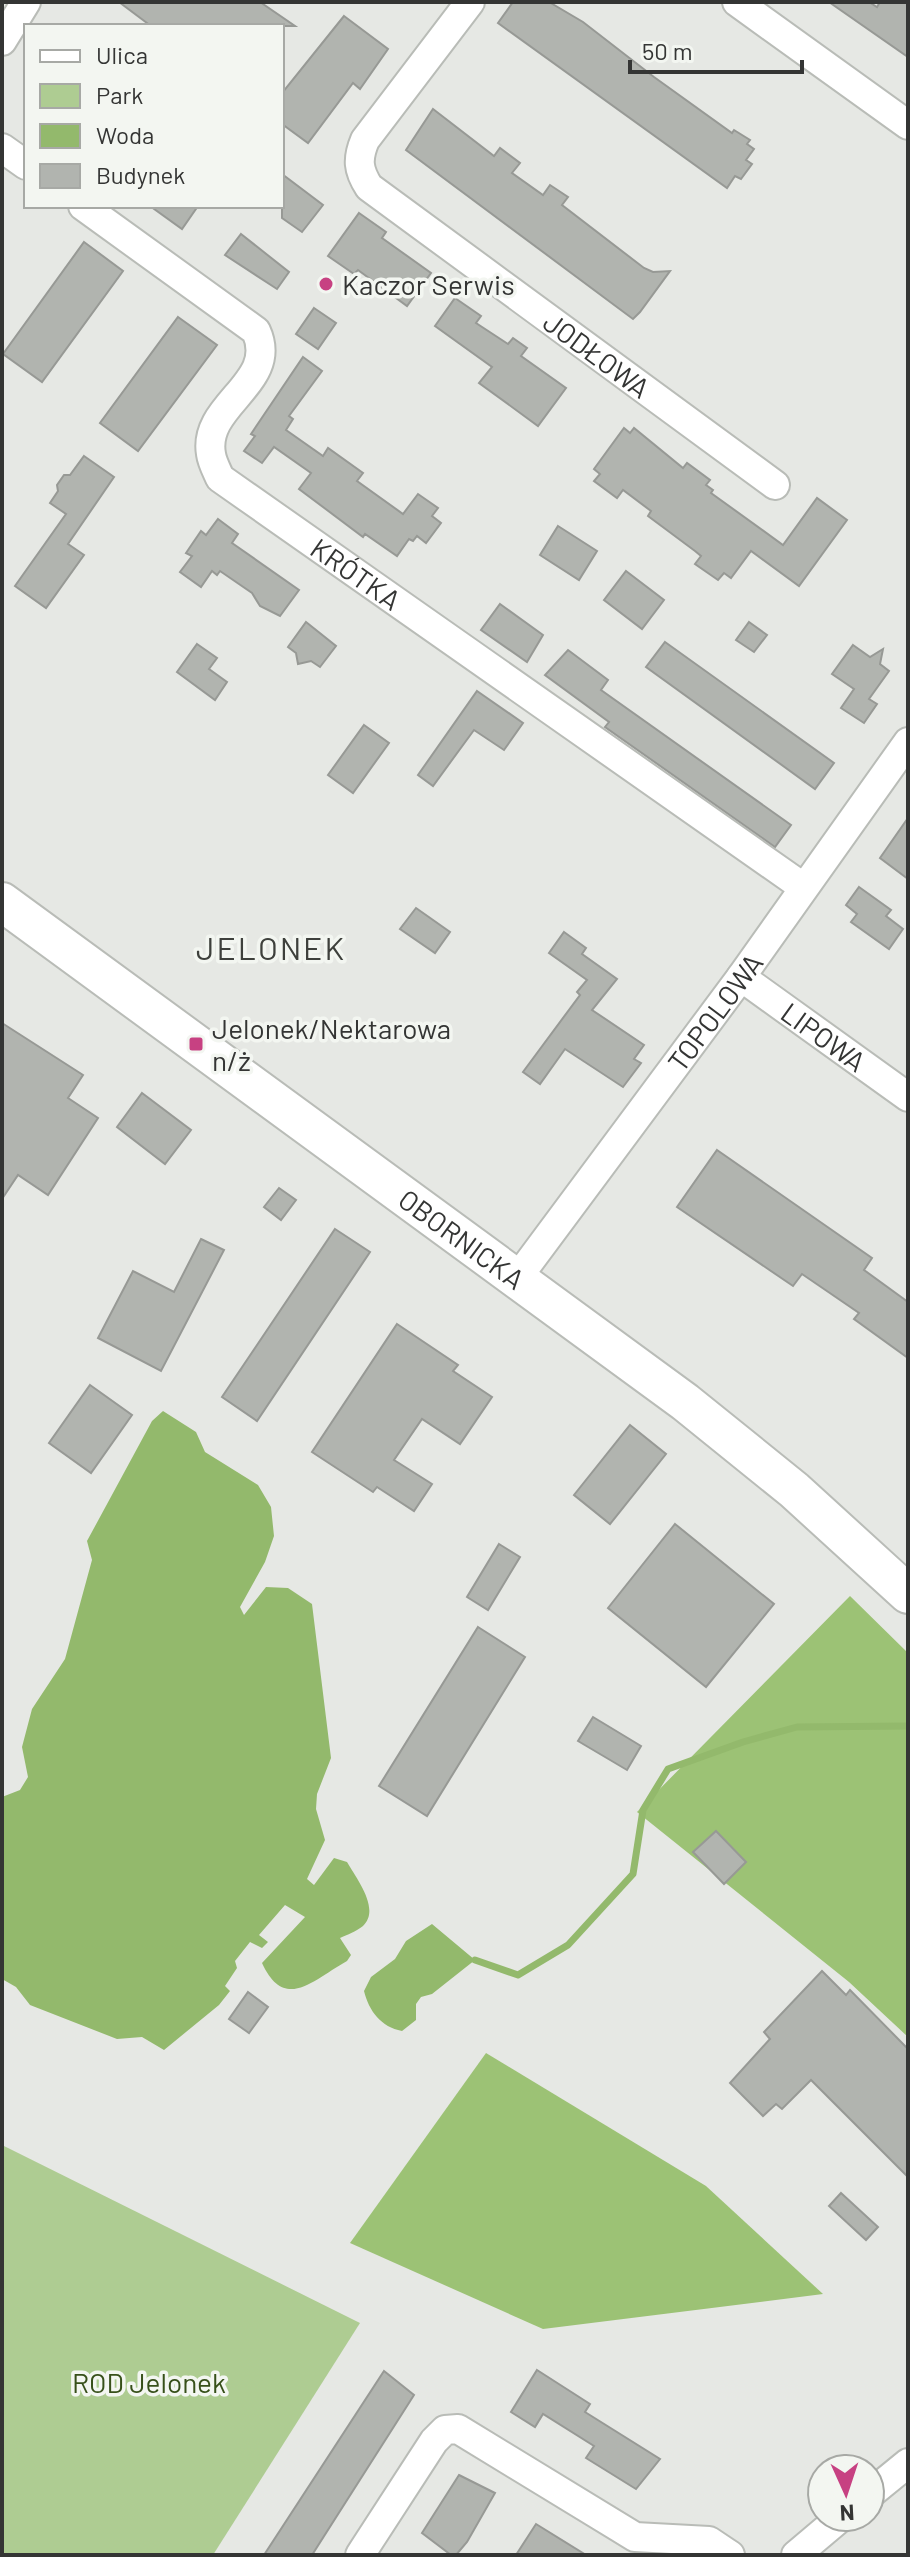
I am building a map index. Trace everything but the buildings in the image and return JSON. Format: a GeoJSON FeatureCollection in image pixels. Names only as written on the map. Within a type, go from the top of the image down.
{"type":"FeatureCollection","features":[{"type":"Feature","properties":{"kind":"main road","name":"OBORNICKA"},"geometry":{"type":"LineString","coordinates":[[2,902],[518,1277],[754,1456],[908,1594]]}},
{"type":"Feature","properties":{"kind":"street"},"geometry":{"type":"LineString","coordinates":[[4,37],[26,2]]}},
{"type":"Feature","properties":{"kind":"street","name":"JODŁOWA"},"geometry":{"type":"LineString","coordinates":[[470,2],[365,140],[359,156],[360,174],[369,187],[775,485]]}},
{"type":"Feature","properties":{"kind":"street"},"geometry":{"type":"LineString","coordinates":[[755,7],[908,125]]}},
{"type":"Feature","properties":{"kind":"street"},"geometry":{"type":"LineString","coordinates":[[2,148],[24,164]]}},
{"type":"Feature","properties":{"kind":"street","name":"KRÓTKA"},"geometry":{"type":"LineString","coordinates":[[86,208],[256,331],[263,346],[261,363],[213,427],[211,453],[220,478],[803,887]]}},
{"type":"Feature","properties":{"kind":"street","name":"TOPOLOWA"},"geometry":{"type":"LineString","coordinates":[[518,1277],[741,977],[908,742]]}},
{"type":"Feature","properties":{"kind":"street","name":"LIPOWA"},"geometry":{"type":"LineString","coordinates":[[741,977],[908,1097]]}},
{"type":"Feature","properties":{"kind":"street"},"geometry":{"type":"LineString","coordinates":[[360,2555],[434,2441],[445,2430],[458,2429],[635,2537],[709,2541],[730,2555]]}},
{"type":"Feature","properties":{"kind":"street"},"geometry":{"type":"LineString","coordinates":[[886,2481],[908,2463]]}},
{"type":"Feature","properties":{"kind":"street"},"geometry":{"type":"LineString","coordinates":[[796,2555],[822,2533]]}},
{"type":"Feature","properties":{"kind":"green space","name":"ROD Jelonek"},"geometry":{"type":"Polygon","coordinates":[[[2,2145],[360,2323],[213,2555],[2,2555],[2,2145]]]}},
{"type":"Feature","properties":{"kind":"shaded area"},"geometry":{"type":"Polygon","coordinates":[[[850,1596],[908,1653],[908,2037],[849,1982],[637,1812],[850,1596]]]}},
{"type":"Feature","properties":{"kind":"shaded area"},"geometry":{"type":"Polygon","coordinates":[[[486,2053],[706,2186],[823,2294],[543,2329],[350,2243],[486,2053]]]}},
{"type":"Feature","properties":{"kind":"water"},"geometry":{"type":"Polygon","coordinates":[[[163,1411],[196,1432],[205,1452],[258,1485],[271,1507],[274,1536],[265,1562],[240,1607],[244,1615],[266,1587],[288,1588],[312,1604],[331,1758],[317,1794],[316,1809],[325,1840],[307,1879],[314,1885],[334,1858],[347,1862],[361,1885],[369,1911],[363,1926],[340,1938],[351,1955],[347,1961],[312,1983],[290,1989],[280,1986],[271,1978],[262,1963],[305,1917],[285,1905],[259,1935],[268,1942],[262,1948],[250,1942],[235,1961],[237,1968],[225,1986],[230,1991],[219,2005],[164,2050],[142,2037],[117,2039],[30,2005],[16,1987],[2,1979],[2,1797],[20,1790],[28,1777],[22,1747],[32,1709],[65,1659],[92,1560],[87,1541],[152,1421],[163,1411]]]}},
{"type":"Feature","properties":{"kind":"water"},"geometry":{"type":"Polygon","coordinates":[[[432,1924],[475,1960],[432,1994],[421,1997],[416,2004],[416,2020],[402,2031],[395,2029],[377,2017],[364,1991],[371,1977],[395,1959],[406,1941],[432,1924]]]}},
{"type":"Feature","properties":{"kind":"waterway"},"geometry":{"type":"LineString","coordinates":[[475,1960],[518,1975],[568,1945],[633,1874],[643,1810],[668,1769],[743,1742],[797,1727],[908,1726]]}},
{"type":"Feature","properties":{"kind":"place","name":"Kaczor Serwis"},"geometry":{"type":"Point","coordinates":[326,284]}},
{"type":"Feature","properties":{"kind":"place","name":"Jelonek/Nektarowa n/ż"},"geometry":{"type":"Point","coordinates":[196,1044]}},
{"type":"Feature","properties":{"kind":"district","name":"JELONEK"},"geometry":{"type":"Point","coordinates":[271,947]}}]}
